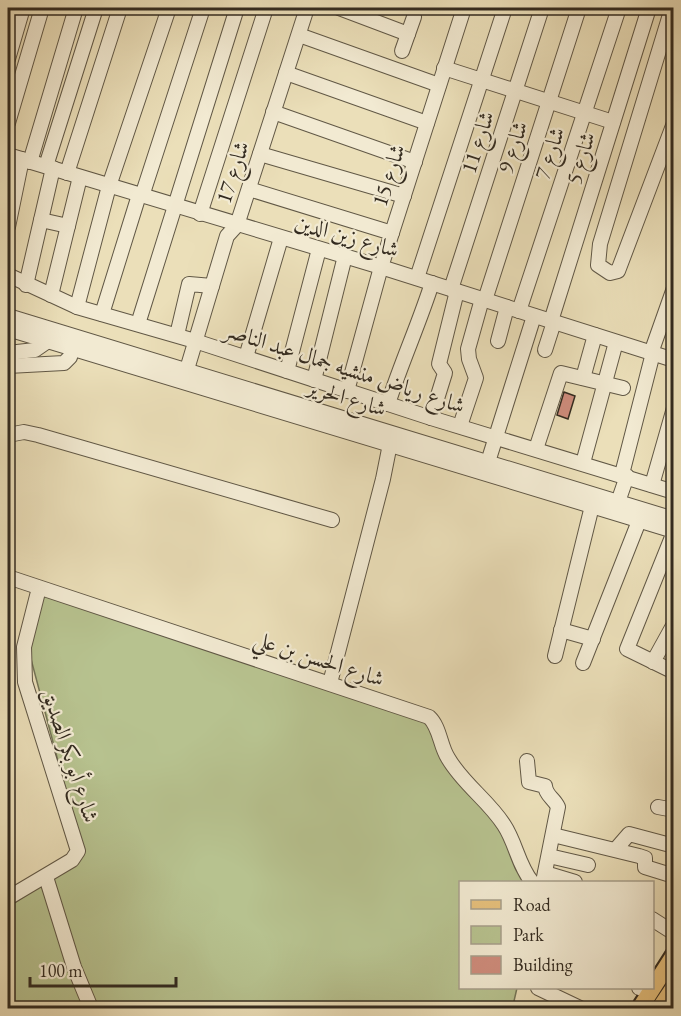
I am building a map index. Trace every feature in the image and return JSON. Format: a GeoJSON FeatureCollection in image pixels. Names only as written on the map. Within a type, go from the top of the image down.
{"type":"FeatureCollection","features":[{"type":"Feature","properties":{"kind":"main road"},"geometry":{"type":"LineString","coordinates":[[654,978],[674,955]]}},
{"type":"Feature","properties":{"kind":"main road"},"geometry":{"type":"LineString","coordinates":[[660,1008],[674,987]]}},
{"type":"Feature","properties":{"kind":"main road"},"geometry":{"type":"LineString","coordinates":[[640,1008],[645,989]]}},
{"type":"Feature","properties":{"kind":"street"},"geometry":{"type":"LineString","coordinates":[[8,59],[22,8]]}},
{"type":"Feature","properties":{"kind":"street"},"geometry":{"type":"LineString","coordinates":[[8,123],[42,8]]}},
{"type":"Feature","properties":{"kind":"street"},"geometry":{"type":"LineString","coordinates":[[8,227],[26,160],[76,8]]}},
{"type":"Feature","properties":{"kind":"street"},"geometry":{"type":"LineString","coordinates":[[26,285],[41,220],[49,167],[96,8]]}},
{"type":"Feature","properties":{"kind":"street"},"geometry":{"type":"LineString","coordinates":[[51,296],[68,226],[74,175],[120,8]]}},
{"type":"Feature","properties":{"kind":"street"},"geometry":{"type":"LineString","coordinates":[[77,307],[109,186],[169,8]]}},
{"type":"Feature","properties":{"kind":"street"},"geometry":{"type":"LineString","coordinates":[[102,314],[203,8]]}},
{"type":"Feature","properties":{"kind":"street"},"geometry":{"type":"LineString","coordinates":[[138,324],[237,8]]}},
{"type":"Feature","properties":{"kind":"street"},"geometry":{"type":"LineString","coordinates":[[200,214],[266,8]]}},
{"type":"Feature","properties":{"kind":"street","name":"شارع 17"},"geometry":{"type":"LineString","coordinates":[[185,376],[227,236],[237,225],[307,8]]}},
{"type":"Feature","properties":{"kind":"street"},"geometry":{"type":"LineString","coordinates":[[339,8],[408,34]]}},
{"type":"Feature","properties":{"kind":"street","name":"شارع 15"},"geometry":{"type":"LineString","coordinates":[[347,391],[381,267],[464,8]]}},
{"type":"Feature","properties":{"kind":"street"},"geometry":{"type":"LineString","coordinates":[[417,278],[505,8]]}},
{"type":"Feature","properties":{"kind":"street","name":"شارع 11"},"geometry":{"type":"LineString","coordinates":[[431,418],[445,373],[439,364],[454,290],[542,8]]}},
{"type":"Feature","properties":{"kind":"street","name":"شارع 9"},"geometry":{"type":"LineString","coordinates":[[460,426],[476,378],[468,359],[468,349],[579,8]]}},
{"type":"Feature","properties":{"kind":"street","name":"شارع 7"},"geometry":{"type":"LineString","coordinates":[[498,341],[513,309],[584,113],[619,8]]}},
{"type":"Feature","properties":{"kind":"street","name":"شارع 5"},"geometry":{"type":"LineString","coordinates":[[545,350],[649,8]]}},
{"type":"Feature","properties":{"kind":"street"},"geometry":{"type":"LineString","coordinates":[[672,8],[600,244],[598,265],[610,273],[618,271],[674,123]]}},
{"type":"Feature","properties":{"kind":"street"},"geometry":{"type":"LineString","coordinates":[[402,51],[414,17]]}},
{"type":"Feature","properties":{"kind":"street"},"geometry":{"type":"LineString","coordinates":[[298,35],[439,85]]}},
{"type":"Feature","properties":{"kind":"street"},"geometry":{"type":"LineString","coordinates":[[444,68],[613,122]]}},
{"type":"Feature","properties":{"kind":"street"},"geometry":{"type":"LineString","coordinates":[[286,73],[427,123]]}},
{"type":"Feature","properties":{"kind":"street"},"geometry":{"type":"LineString","coordinates":[[273,112],[414,162]]}},
{"type":"Feature","properties":{"kind":"street"},"geometry":{"type":"LineString","coordinates":[[260,154],[404,195]]}},
{"type":"Feature","properties":{"kind":"street","name":"شارع زين الدين"},"geometry":{"type":"LineString","coordinates":[[8,155],[417,278],[674,360]]}},
{"type":"Feature","properties":{"kind":"street"},"geometry":{"type":"LineString","coordinates":[[249,189],[392,233]]}},
{"type":"Feature","properties":{"kind":"street"},"geometry":{"type":"LineString","coordinates":[[41,220],[68,226]]}},
{"type":"Feature","properties":{"kind":"street"},"geometry":{"type":"LineString","coordinates":[[246,357],[281,238]]}},
{"type":"Feature","properties":{"kind":"street"},"geometry":{"type":"LineString","coordinates":[[287,371],[319,249]]}},
{"type":"Feature","properties":{"kind":"street"},"geometry":{"type":"LineString","coordinates":[[314,380],[345,256]]}},
{"type":"Feature","properties":{"kind":"street","name":"شارع رياض منشيه جمال عبد الناصر"},"geometry":{"type":"LineString","coordinates":[[8,275],[77,307],[195,341],[431,418],[674,492]]}},
{"type":"Feature","properties":{"kind":"street"},"geometry":{"type":"LineString","coordinates":[[388,404],[432,283]]}},
{"type":"Feature","properties":{"kind":"street"},"geometry":{"type":"LineString","coordinates":[[177,336],[189,284],[212,286]]}},
{"type":"Feature","properties":{"kind":"street"},"geometry":{"type":"LineString","coordinates":[[618,502],[652,353],[674,288]]}},
{"type":"Feature","properties":{"kind":"street","name":"شارع الحرير"},"geometry":{"type":"LineString","coordinates":[[8,316],[74,342],[395,440],[674,532]]}},
{"type":"Feature","properties":{"kind":"street"},"geometry":{"type":"LineString","coordinates":[[488,462],[534,316]]}},
{"type":"Feature","properties":{"kind":"street","name":"شارع الحرير"},"geometry":{"type":"LineString","coordinates":[[8,329],[48,341],[74,342]]}},
{"type":"Feature","properties":{"kind":"street"},"geometry":{"type":"LineString","coordinates":[[584,378],[595,335]]}},
{"type":"Feature","properties":{"kind":"street"},"geometry":{"type":"LineString","coordinates":[[8,353],[35,350],[48,341]]}},
{"type":"Feature","properties":{"kind":"street"},"geometry":{"type":"LineString","coordinates":[[8,366],[64,363],[68,361],[74,342]]}},
{"type":"Feature","properties":{"kind":"street"},"geometry":{"type":"LineString","coordinates":[[583,463],[616,342]]}},
{"type":"Feature","properties":{"kind":"street"},"geometry":{"type":"LineString","coordinates":[[536,449],[560,374],[563,372],[623,388]]}},
{"type":"Feature","properties":{"kind":"street"},"geometry":{"type":"LineString","coordinates":[[364,424],[371,399]]}},
{"type":"Feature","properties":{"kind":"street"},"geometry":{"type":"LineString","coordinates":[[652,485],[674,408]]}},
{"type":"Feature","properties":{"kind":"street"},"geometry":{"type":"LineString","coordinates":[[330,684],[395,440],[407,410]]}},
{"type":"Feature","properties":{"kind":"street","name":"شارع الحرير"},"geometry":{"type":"LineString","coordinates":[[339,423],[364,424],[395,440],[488,462],[674,519]]}},
{"type":"Feature","properties":{"kind":"street"},"geometry":{"type":"LineString","coordinates":[[8,435],[24,432],[38,435],[332,520]]}},
{"type":"Feature","properties":{"kind":"street"},"geometry":{"type":"LineString","coordinates":[[555,656],[592,506]]}},
{"type":"Feature","properties":{"kind":"street"},"geometry":{"type":"LineString","coordinates":[[583,663],[639,521]]}},
{"type":"Feature","properties":{"kind":"street"},"geometry":{"type":"LineString","coordinates":[[670,670],[627,649],[674,532]]}},
{"type":"Feature","properties":{"kind":"street","name":"شارع الحسن بن علي"},"geometry":{"type":"LineString","coordinates":[[8,577],[423,715],[433,721],[446,756],[460,778],[504,824],[513,841],[518,860],[530,881]]}},
{"type":"Feature","properties":{"kind":"street","name":"شارع أبو بكر الصديق"},"geometry":{"type":"LineString","coordinates":[[8,897],[72,860],[78,851],[26,682],[24,647],[39,588]]}},
{"type":"Feature","properties":{"kind":"street"},"geometry":{"type":"LineString","coordinates":[[654,662],[674,624]]}},
{"type":"Feature","properties":{"kind":"street"},"geometry":{"type":"LineString","coordinates":[[561,630],[593,639]]}},
{"type":"Feature","properties":{"kind":"street"},"geometry":{"type":"LineString","coordinates":[[527,761],[528,781],[545,786],[547,794],[558,807],[544,878],[567,881]]}},
{"type":"Feature","properties":{"kind":"street"},"geometry":{"type":"LineString","coordinates":[[658,807],[674,810]]}},
{"type":"Feature","properties":{"kind":"street"},"geometry":{"type":"LineString","coordinates":[[616,849],[629,834],[674,846]]}},
{"type":"Feature","properties":{"kind":"street"},"geometry":{"type":"LineString","coordinates":[[553,835],[616,849],[644,858],[645,867],[674,876]]}},
{"type":"Feature","properties":{"kind":"street"},"geometry":{"type":"LineString","coordinates":[[549,856],[588,865]]}},
{"type":"Feature","properties":{"kind":"street"},"geometry":{"type":"LineString","coordinates":[[46,877],[77,976],[91,1008]]}},
{"type":"Feature","properties":{"kind":"street"},"geometry":{"type":"LineString","coordinates":[[654,921],[674,933]]}},
{"type":"Feature","properties":{"kind":"street"},"geometry":{"type":"LineString","coordinates":[[540,989],[551,1002],[580,1008]]}},
{"type":"Feature","properties":{"kind":"green space"},"geometry":{"type":"Polygon","coordinates":[[[45,592],[436,723],[448,760],[519,841],[534,881],[459,881],[459,989],[517,989],[514,1001],[528,1008],[9,1008],[8,907],[72,865],[80,844],[27,644],[45,592]]]}},
{"type":"Feature","properties":{"kind":"building"},"geometry":{"type":"Polygon","coordinates":[[[564,392],[575,396],[568,419],[557,415],[564,392]]]}}]}
